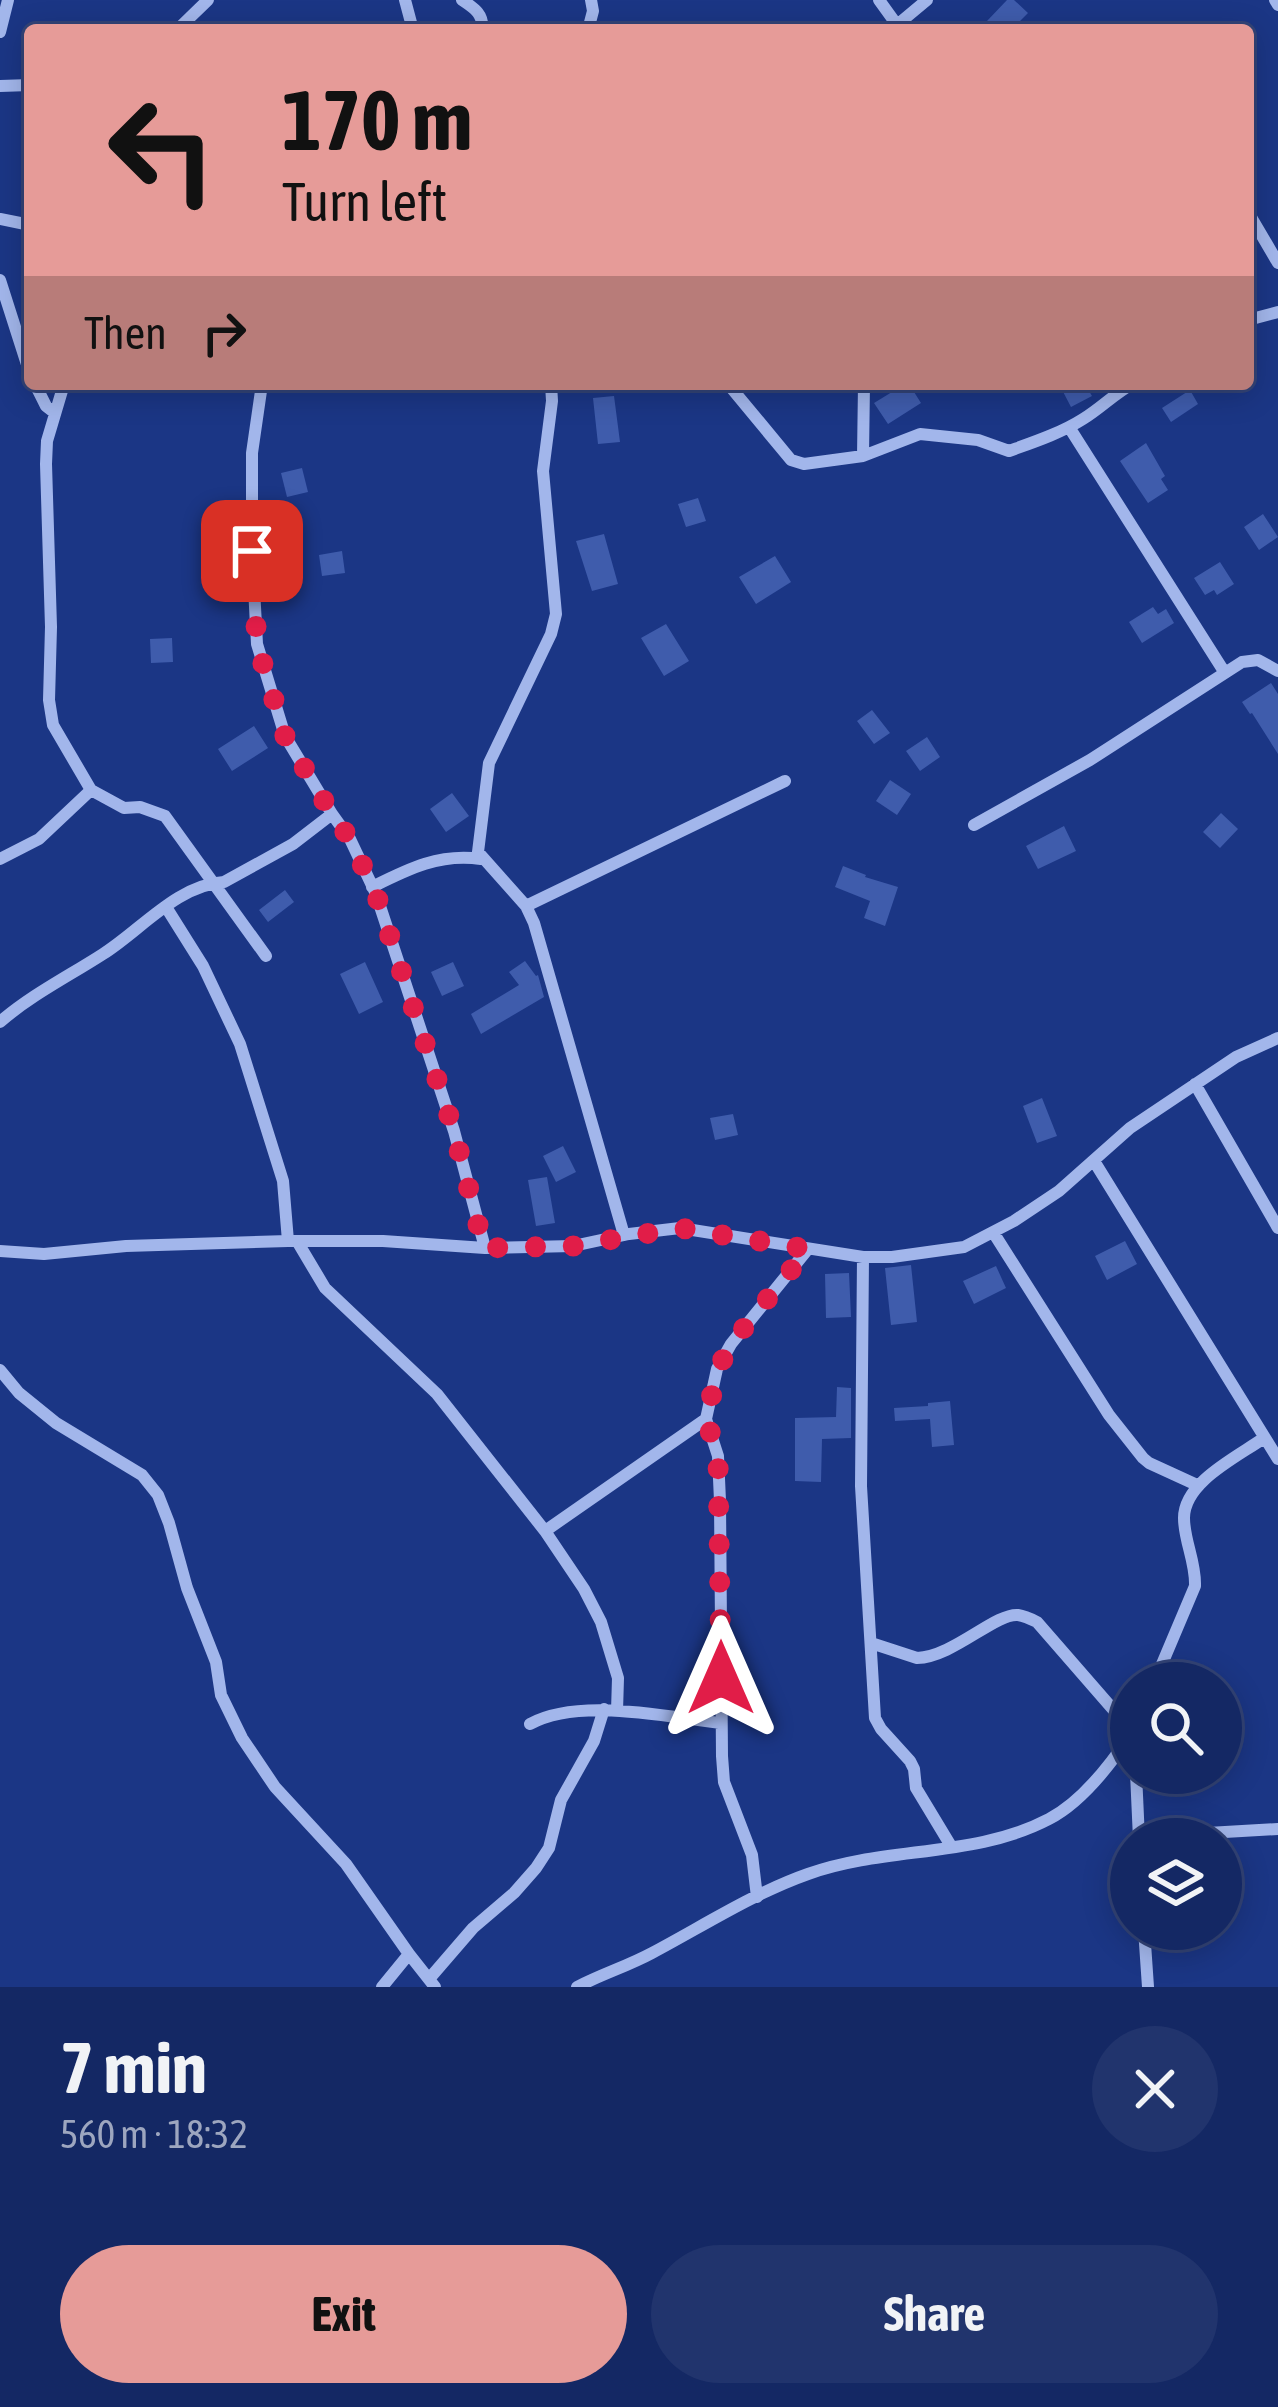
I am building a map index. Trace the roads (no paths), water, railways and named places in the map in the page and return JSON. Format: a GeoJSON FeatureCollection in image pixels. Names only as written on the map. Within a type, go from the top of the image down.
{"type":"FeatureCollection","features":[{"type":"Feature","properties":{"kind":"street"},"geometry":{"type":"LineString","coordinates":[[0,32],[8,0]]}},
{"type":"Feature","properties":{"kind":"street"},"geometry":{"type":"LineString","coordinates":[[183,24],[208,0]]}},
{"type":"Feature","properties":{"kind":"street"},"geometry":{"type":"LineString","coordinates":[[462,0],[476,9],[483,24]]}},
{"type":"Feature","properties":{"kind":"street"},"geometry":{"type":"LineString","coordinates":[[899,24],[927,0]]}},
{"type":"Feature","properties":{"kind":"street"},"geometry":{"type":"LineString","coordinates":[[1254,222],[1278,263]]}},
{"type":"Feature","properties":{"kind":"street"},"geometry":{"type":"LineString","coordinates":[[0,280],[24,355]]}},
{"type":"Feature","properties":{"kind":"street"},"geometry":{"type":"LineString","coordinates":[[38,390],[56,413]]}},
{"type":"Feature","properties":{"kind":"street"},"geometry":{"type":"LineString","coordinates":[[62,390],[47,441],[46,464],[53,725],[91,790],[124,808],[140,807],[165,816],[266,956]]}},
{"type":"Feature","properties":{"kind":"street"},"geometry":{"type":"LineString","coordinates":[[261,390],[252,453],[257,644],[285,736],[350,839],[372,887],[441,1089],[484,1248]]}},
{"type":"Feature","properties":{"kind":"street"},"geometry":{"type":"LineString","coordinates":[[552,390],[543,471],[556,614],[551,634],[489,763],[478,852],[526,906],[534,923],[624,1235]]}},
{"type":"Feature","properties":{"kind":"street"},"geometry":{"type":"LineString","coordinates":[[733,390],[798,464],[863,456],[920,434],[978,440],[1009,451],[1069,427],[1121,390]]}},
{"type":"Feature","properties":{"kind":"street"},"geometry":{"type":"LineString","coordinates":[[863,456],[864,390]]}},
{"type":"Feature","properties":{"kind":"street"},"geometry":{"type":"LineString","coordinates":[[1069,427],[1225,673]]}},
{"type":"Feature","properties":{"kind":"street"},"geometry":{"type":"LineString","coordinates":[[974,825],[1090,760],[1242,662],[1258,660],[1278,671]]}},
{"type":"Feature","properties":{"kind":"street"},"geometry":{"type":"LineString","coordinates":[[526,906],[785,781]]}},
{"type":"Feature","properties":{"kind":"street"},"geometry":{"type":"LineString","coordinates":[[0,860],[39,839],[91,790]]}},
{"type":"Feature","properties":{"kind":"street"},"geometry":{"type":"LineString","coordinates":[[0,1022],[190,891],[224,882],[293,844],[332,814]]}},
{"type":"Feature","properties":{"kind":"street"},"geometry":{"type":"LineString","coordinates":[[372,887],[439,858],[481,859]]}},
{"type":"Feature","properties":{"kind":"street"},"geometry":{"type":"LineString","coordinates":[[0,1370],[56,1424],[142,1474],[158,1495],[216,1662],[220,1695],[242,1738],[275,1787],[346,1864],[432,1983],[473,1928],[514,1893],[549,1848],[561,1801],[611,1710],[617,1678],[601,1622],[545,1531],[436,1394],[325,1288],[293,1241],[283,1181],[240,1044],[203,966],[166,908]]}},
{"type":"Feature","properties":{"kind":"street"},"geometry":{"type":"LineString","coordinates":[[0,1251],[293,1241],[573,1246],[680,1228],[863,1257],[964,1247],[1059,1191],[1130,1128],[1195,1084],[1236,1057],[1278,1038]]}},
{"type":"Feature","properties":{"kind":"street"},"geometry":{"type":"LineString","coordinates":[[1195,1084],[1274,1212],[1278,1228]]}},
{"type":"Feature","properties":{"kind":"street"},"geometry":{"type":"LineString","coordinates":[[1094,1161],[1278,1459]]}},
{"type":"Feature","properties":{"kind":"street"},"geometry":{"type":"LineString","coordinates":[[993,1232],[1109,1414],[1143,1458],[1197,1485]]}},
{"type":"Feature","properties":{"kind":"street"},"geometry":{"type":"LineString","coordinates":[[757,1898],[748,1841],[724,1782],[718,1456],[706,1419],[718,1369],[731,1344],[808,1249]]}},
{"type":"Feature","properties":{"kind":"street"},"geometry":{"type":"LineString","coordinates":[[863,1257],[861,1486],[877,1723],[910,1761],[916,1788],[951,1846]]}},
{"type":"Feature","properties":{"kind":"street"},"geometry":{"type":"LineString","coordinates":[[545,1531],[706,1419]]}},
{"type":"Feature","properties":{"kind":"street"},"geometry":{"type":"LineString","coordinates":[[1163,1662],[1195,1586],[1184,1516],[1187,1501],[1197,1485],[1264,1438]]}},
{"type":"Feature","properties":{"kind":"street"},"geometry":{"type":"LineString","coordinates":[[871,1643],[925,1658],[1009,1616],[1022,1615],[1037,1622],[1110,1707]]}},
{"type":"Feature","properties":{"kind":"street"},"geometry":{"type":"LineString","coordinates":[[530,1724],[556,1712],[611,1710],[721,1723]]}},
{"type":"Feature","properties":{"kind":"street"},"geometry":{"type":"LineString","coordinates":[[577,1987],[806,1875],[846,1862],[992,1840],[1049,1819],[1070,1805],[1110,1762]]}},
{"type":"Feature","properties":{"kind":"street"},"geometry":{"type":"LineString","coordinates":[[1242,1831],[1278,1829]]}},
{"type":"Feature","properties":{"kind":"street"},"geometry":{"type":"LineString","coordinates":[[1145,1950],[1148,1987]]}},
{"type":"Feature","properties":{"kind":"street"},"geometry":{"type":"LineString","coordinates":[[382,1987],[410,1954]]}}]}
